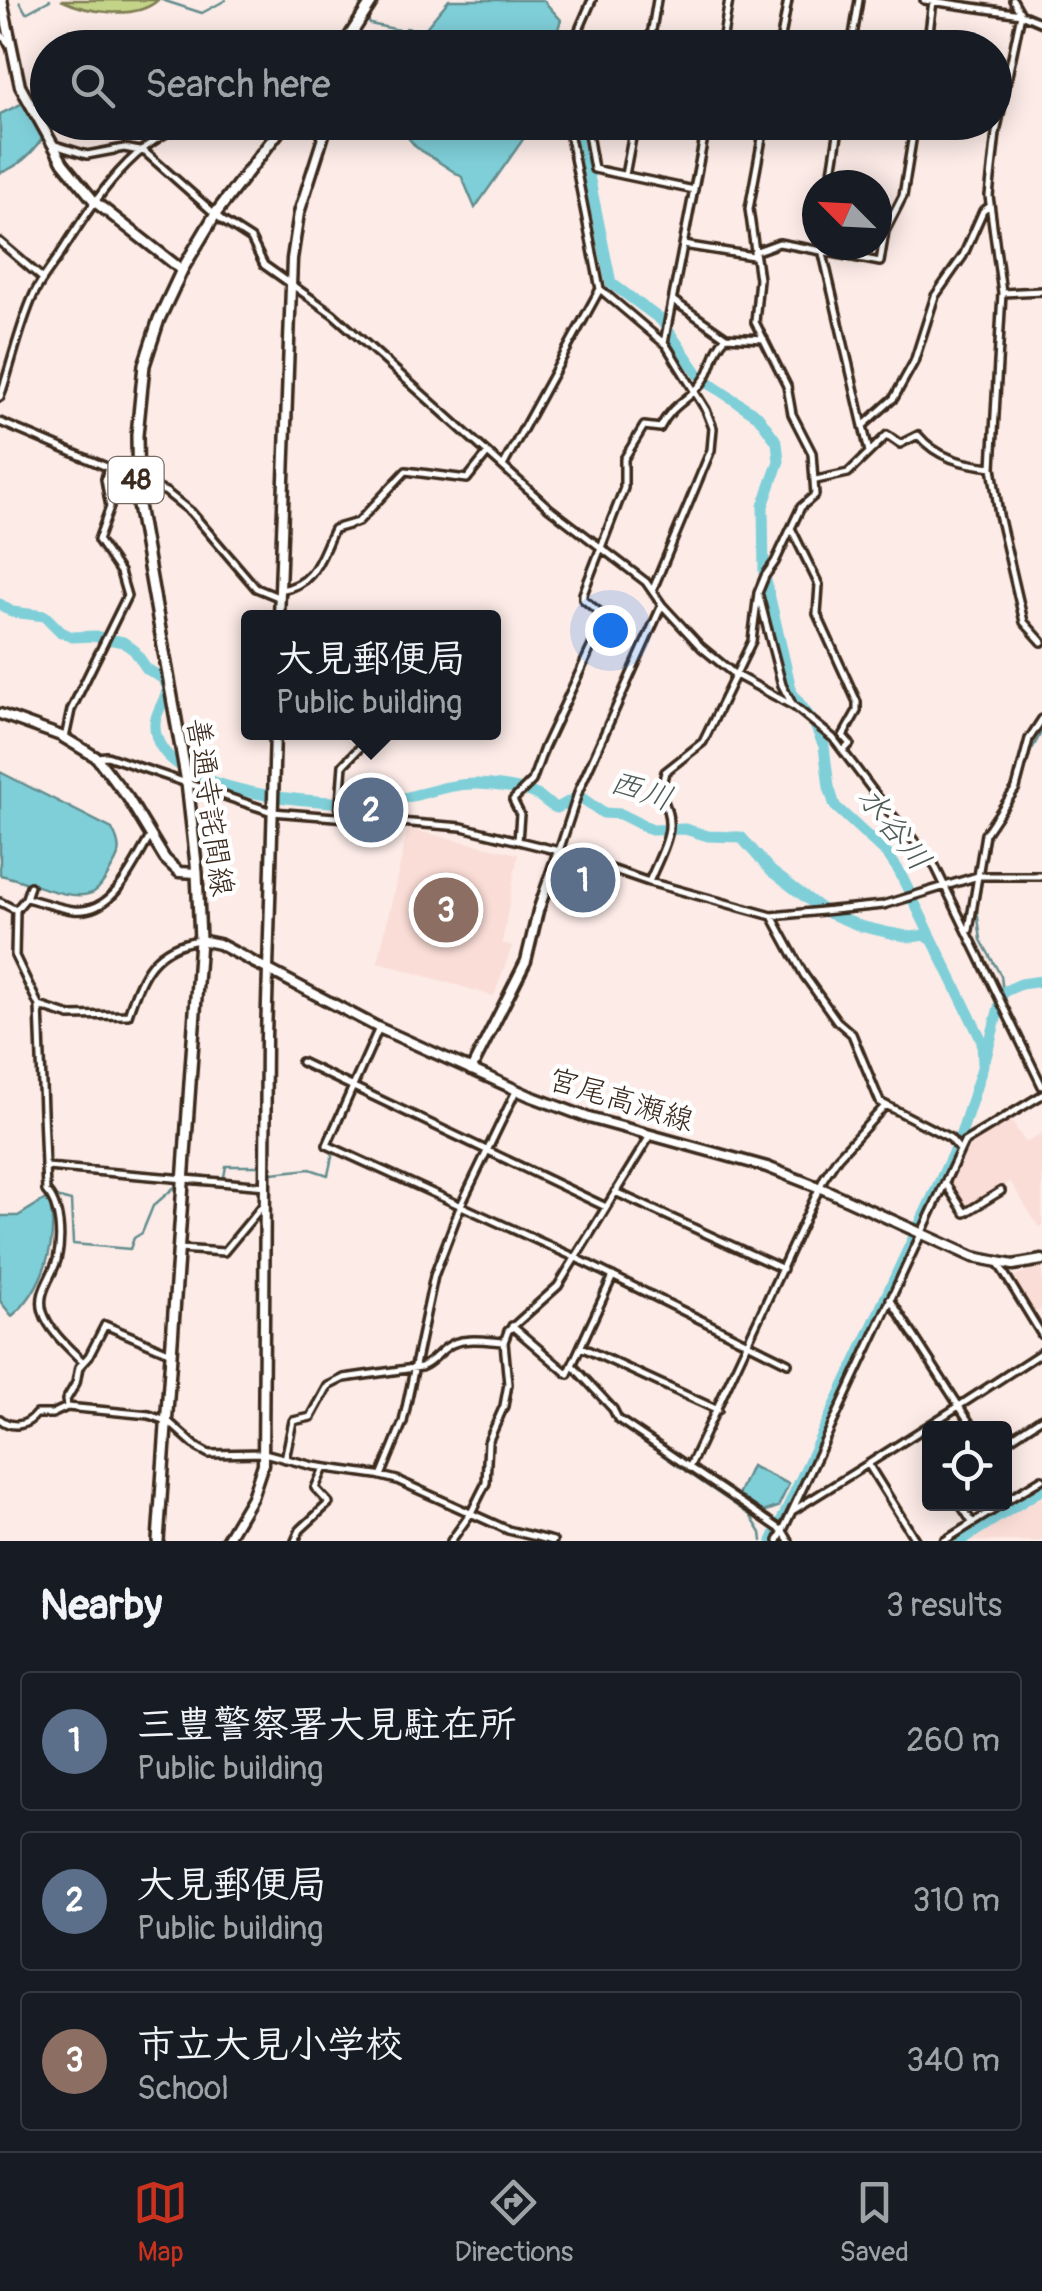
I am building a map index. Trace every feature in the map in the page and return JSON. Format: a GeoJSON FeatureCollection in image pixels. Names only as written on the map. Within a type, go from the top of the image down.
{"type":"FeatureCollection","features":[{"type":"Feature","properties":{"kind":"main road"},"geometry":{"type":"LineString","coordinates":[[354,30],[373,0]]}},
{"type":"Feature","properties":{"kind":"main road","name":"善通寺詫間線"},"geometry":{"type":"LineString","coordinates":[[158,1541],[200,940],[187,782],[144,548],[136,478],[144,365],[158,319],[182,270],[216,213],[272,140]]}},
{"type":"Feature","properties":{"kind":"street"},"geometry":{"type":"LineString","coordinates":[[2,0],[10,46],[30,107]]}},
{"type":"Feature","properties":{"kind":"street"},"geometry":{"type":"LineString","coordinates":[[579,30],[592,0]]}},
{"type":"Feature","properties":{"kind":"street"},"geometry":{"type":"LineString","coordinates":[[652,30],[657,0]]}},
{"type":"Feature","properties":{"kind":"street"},"geometry":{"type":"LineString","coordinates":[[724,30],[728,0]]}},
{"type":"Feature","properties":{"kind":"street"},"geometry":{"type":"LineString","coordinates":[[782,30],[788,0]]}},
{"type":"Feature","properties":{"kind":"street"},"geometry":{"type":"LineString","coordinates":[[854,30],[860,0]]}},
{"type":"Feature","properties":{"kind":"street"},"geometry":{"type":"LineString","coordinates":[[924,0],[1021,14],[1042,23]]}},
{"type":"Feature","properties":{"kind":"street"},"geometry":{"type":"LineString","coordinates":[[1012,57],[1021,14],[1013,0]]}},
{"type":"Feature","properties":{"kind":"street"},"geometry":{"type":"LineString","coordinates":[[929,30],[934,1]]}},
{"type":"Feature","properties":{"kind":"street"},"geometry":{"type":"LineString","coordinates":[[0,33],[10,46]]}},
{"type":"Feature","properties":{"kind":"street"},"geometry":{"type":"LineString","coordinates":[[50,140],[77,183],[95,202],[182,270]]}},
{"type":"Feature","properties":{"kind":"street"},"geometry":{"type":"LineString","coordinates":[[0,397],[42,278],[95,202],[141,150],[156,140]]}},
{"type":"Feature","properties":{"kind":"street"},"geometry":{"type":"LineString","coordinates":[[279,610],[291,282],[299,212],[322,140]]}},
{"type":"Feature","properties":{"kind":"street"},"geometry":{"type":"LineString","coordinates":[[571,140],[600,289],[664,343],[696,391],[713,428],[711,450],[653,592]]}},
{"type":"Feature","properties":{"kind":"street"},"geometry":{"type":"LineString","coordinates":[[589,140],[594,169],[694,190]]}},
{"type":"Feature","properties":{"kind":"street"},"geometry":{"type":"LineString","coordinates":[[625,176],[632,140]]}},
{"type":"Feature","properties":{"kind":"street"},"geometry":{"type":"LineString","coordinates":[[664,343],[703,140]]}},
{"type":"Feature","properties":{"kind":"street"},"geometry":{"type":"LineString","coordinates":[[650,882],[671,827],[670,810],[660,793],[666,772],[703,742],[752,642],[758,593],[801,508],[815,495],[812,453],[792,414],[787,386],[755,322],[759,280],[749,209],[762,140]]}},
{"type":"Feature","properties":{"kind":"street"},"geometry":{"type":"LineString","coordinates":[[832,170],[837,140]]}},
{"type":"Feature","properties":{"kind":"street"},"geometry":{"type":"LineString","coordinates":[[892,217],[903,196],[913,140]]}},
{"type":"Feature","properties":{"kind":"street"},"geometry":{"type":"LineString","coordinates":[[995,140],[989,207],[1002,293],[992,467],[1024,622],[1042,642]]}},
{"type":"Feature","properties":{"kind":"street"},"geometry":{"type":"LineString","coordinates":[[52,144],[87,156],[124,148],[141,150],[251,239],[264,264],[379,352],[502,467],[646,582],[702,647],[734,674],[795,707],[832,738],[934,864],[1042,1086]]}},
{"type":"Feature","properties":{"kind":"street"},"geometry":{"type":"LineString","coordinates":[[864,425],[894,398],[914,362],[935,296],[963,256],[983,211],[989,207]]}},
{"type":"Feature","properties":{"kind":"street"},"geometry":{"type":"LineString","coordinates":[[0,242],[42,278]]}},
{"type":"Feature","properties":{"kind":"street"},"geometry":{"type":"LineString","coordinates":[[684,245],[754,254],[779,243],[802,246]]}},
{"type":"Feature","properties":{"kind":"street"},"geometry":{"type":"LineString","coordinates":[[824,260],[870,452]]}},
{"type":"Feature","properties":{"kind":"street"},"geometry":{"type":"LineString","coordinates":[[502,467],[600,289]]}},
{"type":"Feature","properties":{"kind":"street"},"geometry":{"type":"LineString","coordinates":[[1002,293],[1042,291]]}},
{"type":"Feature","properties":{"kind":"street"},"geometry":{"type":"LineString","coordinates":[[673,300],[726,337],[764,339]]}},
{"type":"Feature","properties":{"kind":"street"},"geometry":{"type":"LineString","coordinates":[[518,841],[520,814],[513,800],[532,781],[604,620],[583,599],[624,488],[624,459],[644,426],[660,428],[669,410],[696,391],[709,372],[713,354],[726,337]]}},
{"type":"Feature","properties":{"kind":"street"},"geometry":{"type":"LineString","coordinates":[[0,422],[180,500],[256,588],[279,594],[314,574],[334,529],[358,522],[406,471],[467,480],[487,454]]}},
{"type":"Feature","properties":{"kind":"street"},"geometry":{"type":"LineString","coordinates":[[816,480],[848,472],[887,436],[900,444],[918,434],[938,454],[964,464],[992,467]]}},
{"type":"Feature","properties":{"kind":"street"},"geometry":{"type":"LineString","coordinates":[[65,738],[72,710],[127,596],[120,572],[98,540],[110,507],[105,479],[108,467]]}},
{"type":"Feature","properties":{"kind":"street"},"geometry":{"type":"LineString","coordinates":[[790,528],[820,585],[817,614],[857,702],[857,711],[843,736],[850,744],[842,750]]}},
{"type":"Feature","properties":{"kind":"street"},"geometry":{"type":"LineString","coordinates":[[758,593],[782,685],[795,707]]}},
{"type":"Feature","properties":{"kind":"street"},"geometry":{"type":"LineString","coordinates":[[472,1070],[526,961],[538,911],[580,790],[662,605]]}},
{"type":"Feature","properties":{"kind":"street"},"geometry":{"type":"LineString","coordinates":[[0,714],[65,738],[96,757],[112,774],[172,866],[186,874],[197,874]]}},
{"type":"Feature","properties":{"kind":"street"},"geometry":{"type":"LineString","coordinates":[[969,932],[985,834],[1016,788],[1029,739],[1042,720]]}},
{"type":"Feature","properties":{"kind":"street"},"geometry":{"type":"LineString","coordinates":[[226,1541],[262,1475],[264,1453],[264,1204],[275,740]]}},
{"type":"Feature","properties":{"kind":"street"},"geometry":{"type":"LineString","coordinates":[[339,816],[345,760],[366,740]]}},
{"type":"Feature","properties":{"kind":"street"},"geometry":{"type":"LineString","coordinates":[[96,757],[108,756],[272,812],[462,827],[772,916],[883,904],[981,876],[1042,876]]}},
{"type":"Feature","properties":{"kind":"street"},"geometry":{"type":"LineString","coordinates":[[26,898],[92,910],[120,888],[152,834]]}},
{"type":"Feature","properties":{"kind":"street"},"geometry":{"type":"LineString","coordinates":[[30,886],[16,910],[15,956],[39,1006],[46,1191],[57,1211],[58,1251],[41,1296],[43,1312],[60,1339],[83,1362]]}},
{"type":"Feature","properties":{"kind":"street"},"geometry":{"type":"LineString","coordinates":[[0,902],[16,910]]}},
{"type":"Feature","properties":{"kind":"street"},"geometry":{"type":"LineString","coordinates":[[772,916],[804,976],[837,1021],[852,1034],[885,1106],[950,1138],[961,1150]]}},
{"type":"Feature","properties":{"kind":"street"},"geometry":{"type":"LineString","coordinates":[[39,1006],[70,1016],[128,1016],[145,971],[154,961],[178,943],[200,940]]}},
{"type":"Feature","properties":{"kind":"street","name":"宮尾高瀬線"},"geometry":{"type":"LineString","coordinates":[[200,940],[215,942],[379,1028],[516,1090],[589,1118],[748,1161],[820,1188],[973,1256],[998,1263],[1042,1260]]}},
{"type":"Feature","properties":{"kind":"street"},"geometry":{"type":"LineString","coordinates":[[379,1028],[327,1145],[574,1257],[788,1363]]}},
{"type":"Feature","properties":{"kind":"street"},"geometry":{"type":"LineString","coordinates":[[300,1062],[606,1207]]}},
{"type":"Feature","properties":{"kind":"street"},"geometry":{"type":"LineString","coordinates":[[381,1476],[403,1422],[434,1276],[461,1206],[516,1090]]}},
{"type":"Feature","properties":{"kind":"street"},"geometry":{"type":"LineString","coordinates":[[778,1541],[779,1529],[792,1511],[964,1142],[1042,1095]]}},
{"type":"Feature","properties":{"kind":"street"},"geometry":{"type":"LineString","coordinates":[[689,1468],[820,1188],[838,1157],[885,1106]]}},
{"type":"Feature","properties":{"kind":"street"},"geometry":{"type":"LineString","coordinates":[[451,1541],[486,1482],[488,1442],[504,1406],[508,1384],[504,1342],[512,1326],[558,1286],[648,1139]]}},
{"type":"Feature","properties":{"kind":"street"},"geometry":{"type":"LineString","coordinates":[[46,1167],[266,1186]]}},
{"type":"Feature","properties":{"kind":"street"},"geometry":{"type":"LineString","coordinates":[[945,1184],[966,1213],[1001,1191]]}},
{"type":"Feature","properties":{"kind":"street"},"geometry":{"type":"LineString","coordinates":[[615,1192],[783,1269]]}},
{"type":"Feature","properties":{"kind":"street"},"geometry":{"type":"LineString","coordinates":[[179,1249],[224,1252],[264,1204]]}},
{"type":"Feature","properties":{"kind":"street"},"geometry":{"type":"LineString","coordinates":[[998,1263],[1042,1335]]}},
{"type":"Feature","properties":{"kind":"street"},"geometry":{"type":"LineString","coordinates":[[512,1326],[568,1374],[613,1276]]}},
{"type":"Feature","properties":{"kind":"street"},"geometry":{"type":"LineString","coordinates":[[890,1299],[969,1421]]}},
{"type":"Feature","properties":{"kind":"street"},"geometry":{"type":"LineString","coordinates":[[67,1406],[83,1362],[104,1325],[170,1352]]}},
{"type":"Feature","properties":{"kind":"street"},"geometry":{"type":"LineString","coordinates":[[285,1459],[293,1421],[311,1417],[328,1386],[344,1378],[431,1363],[454,1343],[504,1342]]}},
{"type":"Feature","properties":{"kind":"street"},"geometry":{"type":"LineString","coordinates":[[581,1346],[718,1410]]}},
{"type":"Feature","properties":{"kind":"street"},"geometry":{"type":"LineString","coordinates":[[792,1511],[1042,1352]]}},
{"type":"Feature","properties":{"kind":"street"},"geometry":{"type":"LineString","coordinates":[[572,1366],[618,1419],[779,1529],[790,1541]]}},
{"type":"Feature","properties":{"kind":"street"},"geometry":{"type":"LineString","coordinates":[[0,1418],[5,1423],[22,1425],[36,1414],[52,1414],[67,1406],[131,1412],[166,1421],[209,1454],[264,1453],[324,1468],[381,1476],[508,1530],[553,1541]]}},
{"type":"Feature","properties":{"kind":"street"},"geometry":{"type":"LineString","coordinates":[[1012,1437],[1042,1418]]}},
{"type":"Feature","properties":{"kind":"street"},"geometry":{"type":"LineString","coordinates":[[868,1464],[916,1541]]}},
{"type":"Feature","properties":{"kind":"street"},"geometry":{"type":"LineString","coordinates":[[295,1541],[300,1530],[329,1503],[314,1488],[324,1468]]}},
{"type":"Feature","properties":{"kind":"street"},"geometry":{"type":"LineString","coordinates":[[1012,1498],[1042,1479]]}},
{"type":"Feature","properties":{"kind":"street"},"geometry":{"type":"LineString","coordinates":[[964,1511],[972,1523]]}},
{"type":"Feature","properties":{"kind":"street"},"geometry":{"type":"LineString","coordinates":[[944,1541],[991,1511]]}},
{"type":"Feature","properties":{"kind":"shaded area"},"geometry":{"type":"Polygon","coordinates":[[[408,829],[518,854],[502,943],[512,946],[494,996],[378,962],[408,829]]]}},
{"type":"Feature","properties":{"kind":"shaded area"},"geometry":{"type":"Polygon","coordinates":[[[1009,1118],[1026,1143],[1042,1133],[1039,1227],[1010,1181],[965,1210],[949,1183],[968,1148],[1009,1118]]]}},
{"type":"Feature","properties":{"kind":"shaded area"},"geometry":{"type":"Polygon","coordinates":[[[1042,1266],[1042,1309],[1034,1314],[1010,1278],[1042,1266]]]}},
{"type":"Feature","properties":{"kind":"shaded area"},"geometry":{"type":"Polygon","coordinates":[[[1042,1495],[1042,1541],[970,1541],[1042,1495]]]}},
{"type":"Feature","properties":{"kind":"green space"},"geometry":{"type":"Polygon","coordinates":[[[61,0],[158,0],[137,11],[110,12],[61,0]]]}},
{"type":"Feature","properties":{"kind":"water"},"geometry":{"type":"Polygon","coordinates":[[[449,0],[543,0],[561,20],[558,30],[424,30],[449,0]]]}},
{"type":"Feature","properties":{"kind":"water"},"geometry":{"type":"Polygon","coordinates":[[[23,103],[30,114],[30,140],[41,140],[14,167],[0,173],[0,114],[23,103]]]}},
{"type":"Feature","properties":{"kind":"water"},"geometry":{"type":"Polygon","coordinates":[[[410,140],[523,140],[475,208],[462,177],[410,140]]]}},
{"type":"Feature","properties":{"kind":"water"},"geometry":{"type":"Polygon","coordinates":[[[0,772],[112,829],[118,856],[94,892],[73,895],[0,875],[0,772]]]}},
{"type":"Feature","properties":{"kind":"water"},"geometry":{"type":"Polygon","coordinates":[[[49,1197],[52,1234],[46,1264],[32,1293],[12,1316],[0,1301],[0,1216],[18,1216],[49,1197]]]}},
{"type":"Feature","properties":{"kind":"water"},"geometry":{"type":"Polygon","coordinates":[[[751,1466],[789,1484],[778,1507],[760,1513],[737,1497],[751,1466]]]}},
{"type":"Feature","properties":{"kind":"waterway"},"geometry":{"type":"LineString","coordinates":[[20,2],[26,13],[50,0]]}},
{"type":"Feature","properties":{"kind":"waterway"},"geometry":{"type":"LineString","coordinates":[[162,0],[202,13],[226,0]]}},
{"type":"Feature","properties":{"kind":"waterway"},"geometry":{"type":"LineString","coordinates":[[322,0],[332,0]]}},
{"type":"Feature","properties":{"kind":"waterway"},"geometry":{"type":"LineString","coordinates":[[356,0],[362,7]]}},
{"type":"Feature","properties":{"kind":"waterway"},"geometry":{"type":"LineString","coordinates":[[368,19],[370,24],[399,30]]}},
{"type":"Feature","properties":{"kind":"waterway","name":"水谷川"},"geometry":{"type":"LineString","coordinates":[[582,140],[611,283],[661,320],[701,378],[758,416],[777,442],[779,461],[763,506],[764,572],[792,693],[814,723],[824,746],[835,806],[888,855],[899,871],[982,1041],[983,1065],[959,1140],[772,1541]]}},
{"type":"Feature","properties":{"kind":"waterway","name":"西川"},"geometry":{"type":"LineString","coordinates":[[0,604],[12,612],[45,616],[72,637],[94,636],[123,642],[134,650],[147,669],[168,687],[155,723],[162,748],[182,767],[211,781],[248,791],[323,802],[391,801],[477,784],[523,790],[557,808],[579,796],[603,813],[620,814],[652,830],[685,829],[708,836],[741,837],[771,871],[824,911],[860,926],[911,937],[925,935],[932,940]]}},
{"type":"Feature","properties":{"kind":"waterway"},"geometry":{"type":"LineString","coordinates":[[1003,992],[1001,976],[981,940],[977,910],[990,833],[1019,791],[1030,753],[1042,731]]}},
{"type":"Feature","properties":{"kind":"waterway"},"geometry":{"type":"LineString","coordinates":[[986,1057],[1003,992],[1042,981]]}},
{"type":"Feature","properties":{"kind":"waterway"},"geometry":{"type":"LineString","coordinates":[[272,1173],[310,1169],[328,1175],[336,1152]]}},
{"type":"Feature","properties":{"kind":"waterway"},"geometry":{"type":"LineString","coordinates":[[195,1175],[221,1178],[226,1166],[262,1166]]}},
{"type":"Feature","properties":{"kind":"waterway"},"geometry":{"type":"LineString","coordinates":[[385,1174],[405,1183]]}},
{"type":"Feature","properties":{"kind":"waterway"},"geometry":{"type":"LineString","coordinates":[[55,1197],[71,1201],[73,1244],[130,1249],[134,1238],[142,1233],[153,1206],[177,1185]]}},
{"type":"Feature","properties":{"kind":"waterway"},"geometry":{"type":"LineString","coordinates":[[416,1188],[457,1207]]}},
{"type":"Feature","properties":{"kind":"waterway"},"geometry":{"type":"LineString","coordinates":[[462,1210],[568,1259]]}},
{"type":"Feature","properties":{"kind":"waterway"},"geometry":{"type":"LineString","coordinates":[[568,1364],[606,1279],[576,1262]]}},
{"type":"Feature","properties":{"kind":"waterway"},"geometry":{"type":"LineString","coordinates":[[573,1372],[617,1424],[750,1515],[762,1541]]}},
{"type":"Feature","properties":{"kind":"waterway"},"geometry":{"type":"LineString","coordinates":[[960,1541],[1042,1489]]}},
{"type":"Feature","properties":{"kind":"place","name":"大見郵便局"},"geometry":{"type":"Point","coordinates":[371,810]}},
{"type":"Feature","properties":{"kind":"place","name":"三豊警察署大見駐在所"},"geometry":{"type":"Point","coordinates":[583,880]}},
{"type":"Feature","properties":{"kind":"place","name":"市立大見小学校"},"geometry":{"type":"Point","coordinates":[446,910]}}]}
